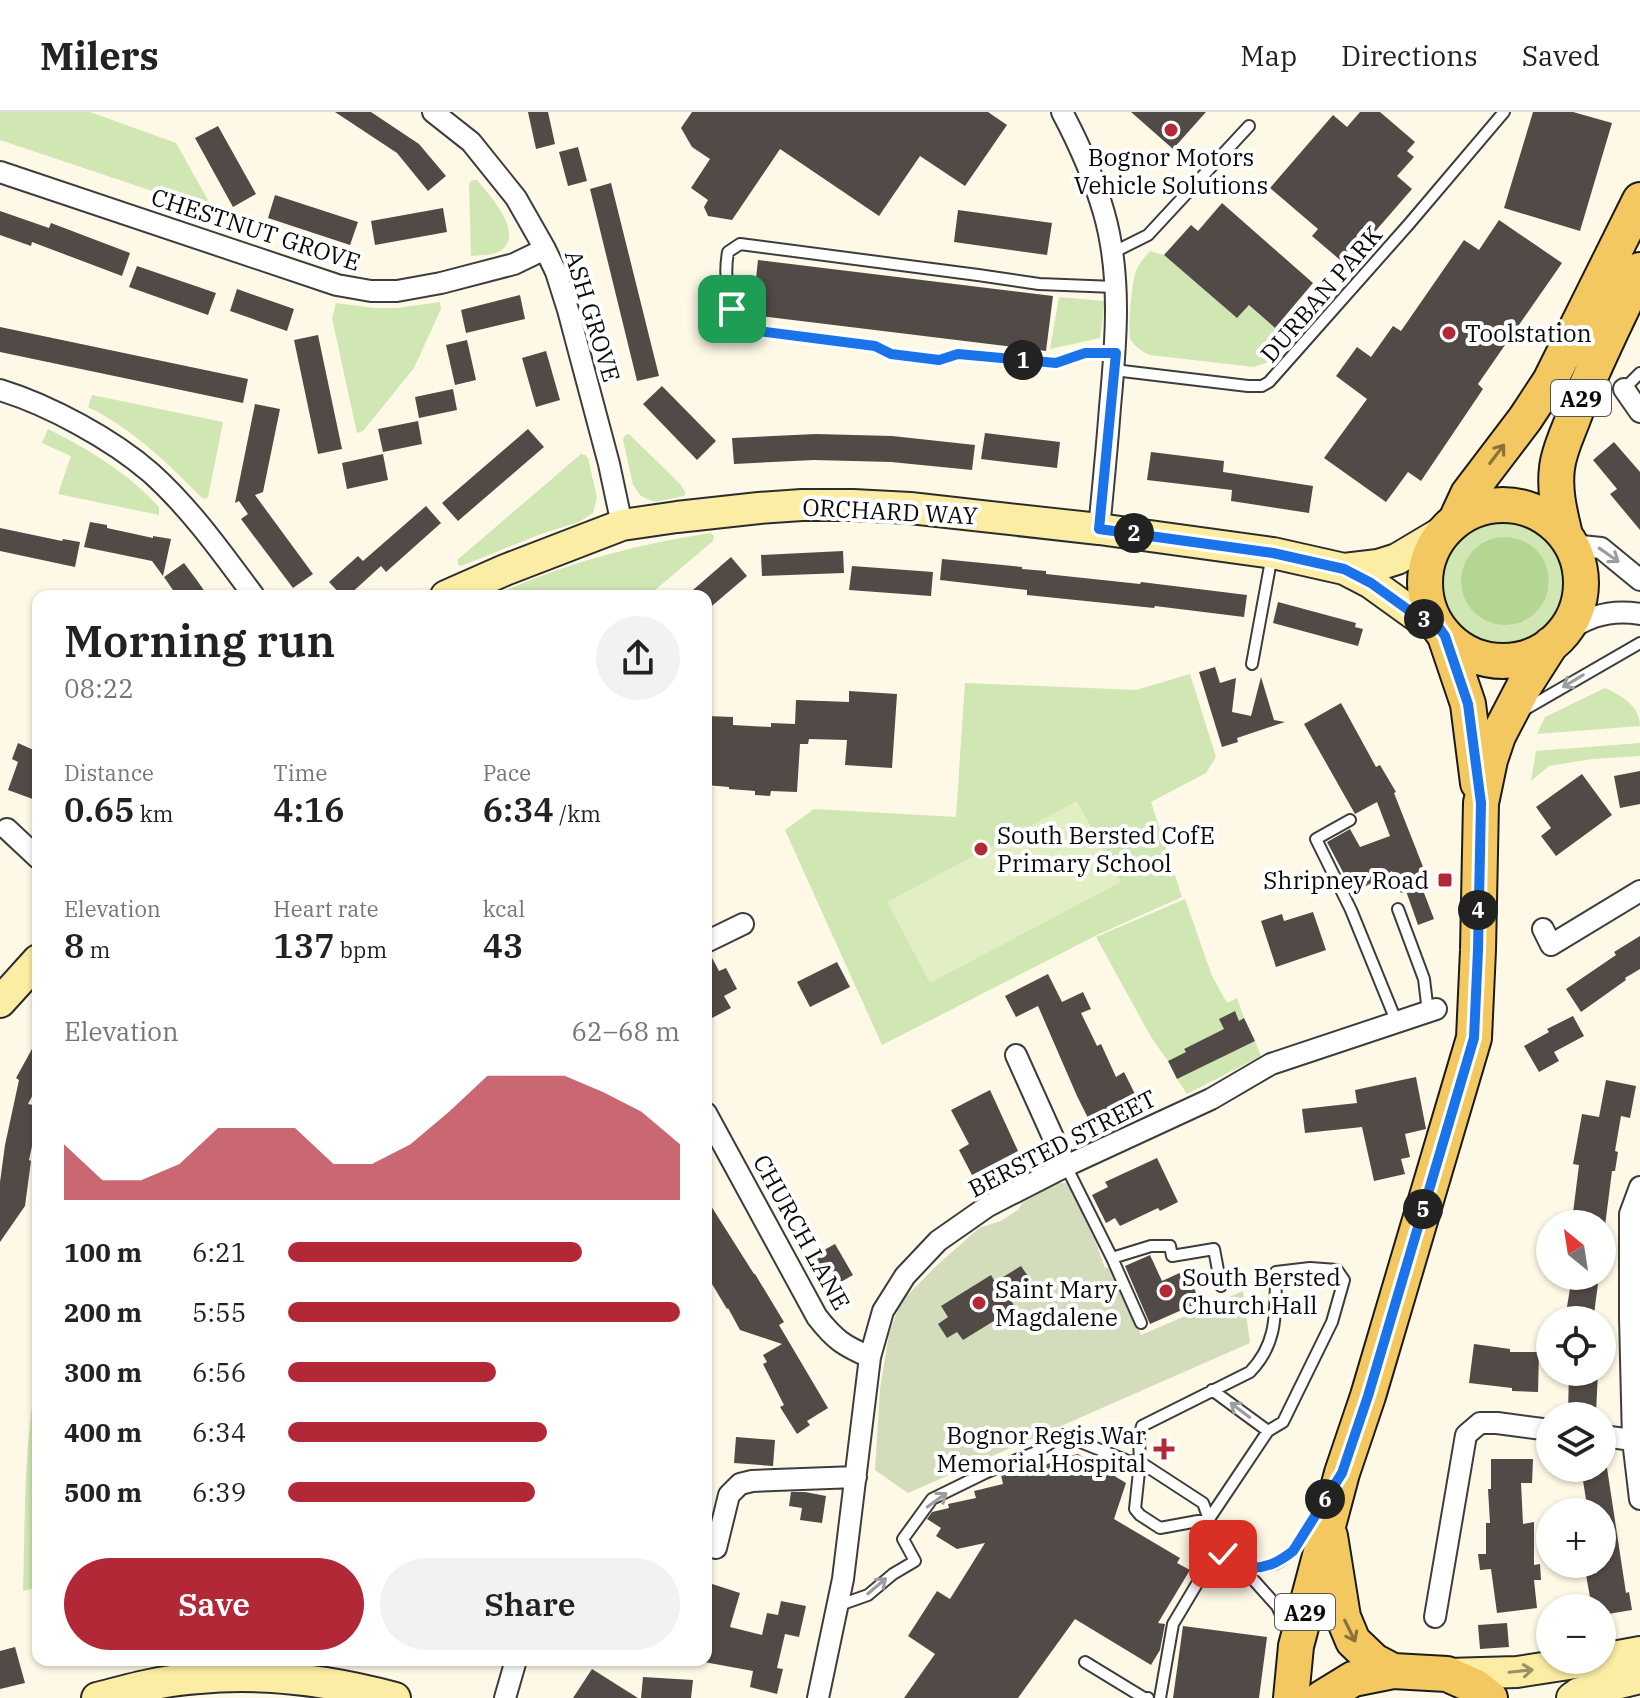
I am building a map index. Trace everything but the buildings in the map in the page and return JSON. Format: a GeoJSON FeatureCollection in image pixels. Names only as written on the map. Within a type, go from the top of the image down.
{"type":"FeatureCollection","features":[{"type":"Feature","properties":{"kind":"main road","name":"A29"},"geometry":{"type":"LineString","coordinates":[[1450,526],[1468,494],[1550,381],[1640,200]]}},
{"type":"Feature","properties":{"kind":"main road","name":"A29"},"geometry":{"type":"LineString","coordinates":[[1568,540],[1558,501],[1556,478],[1562,447],[1582,394],[1640,270]]}},
{"type":"Feature","properties":{"kind":"main road"},"geometry":{"type":"LineString","coordinates":[[1493,505],[1513,506],[1533,511],[1550,521],[1568,540],[1580,569],[1580,595],[1571,620],[1554,642],[1531,656],[1508,661],[1485,659],[1464,651],[1442,631],[1427,605],[1426,566],[1433,548],[1450,526],[1474,510],[1493,505]]}},
{"type":"Feature","properties":{"kind":"main road","name":"A29"},"geometry":{"type":"LineString","coordinates":[[1291,1698],[1296,1646],[1342,1473],[1368,1396],[1474,1038],[1481,803],[1468,704],[1442,631]]}},
{"type":"Feature","properties":{"kind":"main road","name":"A29"},"geometry":{"type":"LineString","coordinates":[[1481,803],[1498,736],[1523,688],[1554,642]]}},
{"type":"Feature","properties":{"kind":"main road","name":"A29"},"geometry":{"type":"LineString","coordinates":[[1329,1528],[1343,1617],[1353,1641],[1374,1661],[1393,1671]]}},
{"type":"Feature","properties":{"kind":"main road"},"geometry":{"type":"LineString","coordinates":[[1322,1698],[1353,1679],[1393,1671],[1447,1674],[1476,1687],[1490,1698]]}},
{"type":"Feature","properties":{"kind":"street","name":"ASH GROVE"},"geometry":{"type":"LineString","coordinates":[[433,112],[471,142],[516,198],[556,272],[609,464],[622,525]]}},
{"type":"Feature","properties":{"kind":"street"},"geometry":{"type":"LineString","coordinates":[[1062,112],[1076,139],[1104,214],[1112,253],[1117,313],[1115,361],[1099,529]]}},
{"type":"Feature","properties":{"kind":"street","name":"CHESTNUT GROVE"},"geometry":{"type":"LineString","coordinates":[[0,172],[322,280],[371,291],[397,291],[441,283],[514,264],[545,249]]}},
{"type":"Feature","properties":{"kind":"street"},"geometry":{"type":"LineString","coordinates":[[1624,389],[1640,412]]}},
{"type":"Feature","properties":{"kind":"street"},"geometry":{"type":"LineString","coordinates":[[0,390],[44,407],[89,431],[150,472],[208,535],[249,590]]}},
{"type":"Feature","properties":{"kind":"street","name":"ORCHARD WAY"},"geometry":{"type":"LineString","coordinates":[[460,590],[622,525],[802,505],[910,508],[1099,529],[1273,553],[1344,569]]}},
{"type":"Feature","properties":{"kind":"street"},"geometry":{"type":"LineString","coordinates":[[1344,569],[1397,559],[1450,526]]}},
{"type":"Feature","properties":{"kind":"street"},"geometry":{"type":"LineString","coordinates":[[1568,540],[1601,548],[1640,580]]}},
{"type":"Feature","properties":{"kind":"street"},"geometry":{"type":"LineString","coordinates":[[1344,569],[1371,583],[1442,631]]}},
{"type":"Feature","properties":{"kind":"street"},"geometry":{"type":"LineString","coordinates":[[1554,642],[1574,625],[1594,616],[1640,614]]}},
{"type":"Feature","properties":{"kind":"street"},"geometry":{"type":"LineString","coordinates":[[7,829],[32,852]]}},
{"type":"Feature","properties":{"kind":"street"},"geometry":{"type":"LineString","coordinates":[[1543,929],[1551,945],[1640,891]]}},
{"type":"Feature","properties":{"kind":"street"},"geometry":{"type":"LineString","coordinates":[[712,939],[743,924]]}},
{"type":"Feature","properties":{"kind":"street"},"geometry":{"type":"LineString","coordinates":[[0,1002],[32,967]]}},
{"type":"Feature","properties":{"kind":"street","name":"BERSTED STREET"},"geometry":{"type":"LineString","coordinates":[[818,1698],[843,1579],[870,1357],[883,1311],[905,1276],[938,1241],[988,1206],[1066,1166],[1211,1099],[1271,1064],[1432,1011]]}},
{"type":"Feature","properties":{"kind":"street"},"geometry":{"type":"LineString","coordinates":[[1016,1055],[1066,1166]]}},
{"type":"Feature","properties":{"kind":"street","name":"CHURCH LANE"},"geometry":{"type":"LineString","coordinates":[[712,1124],[817,1317],[832,1337],[870,1357]]}},
{"type":"Feature","properties":{"kind":"street"},"geometry":{"type":"LineString","coordinates":[[1640,1187],[1630,1214],[1633,1440],[1640,1499]]}},
{"type":"Feature","properties":{"kind":"street"},"geometry":{"type":"LineString","coordinates":[[1435,1617],[1466,1435],[1480,1423],[1536,1428]]}},
{"type":"Feature","properties":{"kind":"street"},"geometry":{"type":"LineString","coordinates":[[1616,1438],[1633,1440]]}},
{"type":"Feature","properties":{"kind":"street"},"geometry":{"type":"LineString","coordinates":[[712,1547],[716,1548],[729,1495],[740,1484],[856,1477]]}},
{"type":"Feature","properties":{"kind":"street"},"geometry":{"type":"LineString","coordinates":[[1616,1669],[1640,1652]]}},
{"type":"Feature","properties":{"kind":"street"},"geometry":{"type":"LineString","coordinates":[[505,1698],[514,1666]]}},
{"type":"Feature","properties":{"kind":"street"},"geometry":{"type":"LineString","coordinates":[[1447,1674],[1536,1669]]}},
{"type":"Feature","properties":{"kind":"street"},"geometry":{"type":"LineString","coordinates":[[1572,1698],[1609,1674]]}},
{"type":"Feature","properties":{"kind":"street"},"geometry":{"type":"LineString","coordinates":[[97,1698],[149,1685],[229,1676],[321,1682],[395,1698]]}},
{"type":"Feature","properties":{"kind":"lane","name":"DURBAN PARK"},"geometry":{"type":"LineString","coordinates":[[1115,361],[1248,386],[1262,386],[1269,382],[1504,112]]}},
{"type":"Feature","properties":{"kind":"lane"},"geometry":{"type":"LineString","coordinates":[[1112,253],[1148,235],[1249,126]]}},
{"type":"Feature","properties":{"kind":"lane"},"geometry":{"type":"LineString","coordinates":[[1115,287],[1039,284],[740,244],[728,252],[725,270],[732,309],[743,329],[875,346],[891,354],[939,360],[958,354],[1056,363],[1085,353],[1115,361]]}},
{"type":"Feature","properties":{"kind":"lane"},"geometry":{"type":"LineString","coordinates":[[1624,389],[1640,373]]}},
{"type":"Feature","properties":{"kind":"lane"},"geometry":{"type":"LineString","coordinates":[[1252,664],[1273,553]]}},
{"type":"Feature","properties":{"kind":"lane"},"geometry":{"type":"LineString","coordinates":[[1506,721],[1640,643]]}},
{"type":"Feature","properties":{"kind":"lane"},"geometry":{"type":"LineString","coordinates":[[1350,820],[1316,839],[1351,910],[1397,1023]]}},
{"type":"Feature","properties":{"kind":"lane"},"geometry":{"type":"LineString","coordinates":[[1398,909],[1424,979],[1432,1011]]}},
{"type":"Feature","properties":{"kind":"lane"},"geometry":{"type":"LineString","coordinates":[[1066,1166],[1141,1323]]}},
{"type":"Feature","properties":{"kind":"lane"},"geometry":{"type":"LineString","coordinates":[[1112,1258],[1151,1246],[1170,1246],[1172,1256],[1214,1249],[1221,1286]]}},
{"type":"Feature","properties":{"kind":"lane"},"geometry":{"type":"LineString","coordinates":[[1310,1268],[1337,1270],[1344,1280],[1332,1322],[1283,1422],[1268,1431],[1209,1519],[1160,1528],[1135,1509],[1142,1426],[1250,1372],[1263,1359],[1275,1324],[1276,1272],[1310,1268]]}},
{"type":"Feature","properties":{"kind":"lane"},"geometry":{"type":"LineString","coordinates":[[1212,1390],[1268,1431]]}},
{"type":"Feature","properties":{"kind":"lane"},"geometry":{"type":"LineString","coordinates":[[837,1606],[868,1595],[915,1561],[903,1539],[932,1499],[1036,1452],[1063,1435],[1128,1461],[1140,1462],[1203,1503],[1212,1536],[1223,1554],[1242,1567],[1271,1598],[1281,1612],[1296,1646]]}},
{"type":"Feature","properties":{"kind":"lane"},"geometry":{"type":"LineString","coordinates":[[1242,1567],[1269,1566],[1293,1551],[1342,1473]]}},
{"type":"Feature","properties":{"kind":"lane"},"geometry":{"type":"LineString","coordinates":[[1160,1698],[1173,1624],[1204,1572],[1223,1554]]}},
{"type":"Feature","properties":{"kind":"lane"},"geometry":{"type":"LineString","coordinates":[[1085,1662],[1148,1698]]}},
{"type":"Feature","properties":{"kind":"green space"},"geometry":{"type":"Polygon","coordinates":[[[0,112],[90,112],[176,143],[219,222],[213,223],[206,209],[0,140],[0,112]]]}},
{"type":"Feature","properties":{"kind":"green space"},"geometry":{"type":"Polygon","coordinates":[[[477,180],[489,194],[507,223],[508,241],[496,253],[471,256],[469,184],[477,180]]]}},
{"type":"Feature","properties":{"kind":"green space"},"geometry":{"type":"Polygon","coordinates":[[[1150,251],[1164,255],[1237,318],[1249,305],[1289,341],[1266,363],[1254,367],[1150,355],[1142,351],[1131,340],[1130,306],[1136,271],[1150,251]]]}},
{"type":"Feature","properties":{"kind":"green space"},"geometry":{"type":"Polygon","coordinates":[[[1059,297],[1105,301],[1100,338],[1050,349],[1059,297]]]}},
{"type":"Feature","properties":{"kind":"green space"},"geometry":{"type":"Polygon","coordinates":[[[440,302],[441,309],[414,368],[363,431],[357,433],[332,318],[336,303],[397,308],[440,302]]]}},
{"type":"Feature","properties":{"kind":"green space"},"geometry":{"type":"Polygon","coordinates":[[[92,395],[223,422],[208,497],[201,497],[134,435],[88,407],[92,395]]]}},
{"type":"Feature","properties":{"kind":"green space"},"geometry":{"type":"Polygon","coordinates":[[[48,429],[121,473],[159,507],[159,515],[58,494],[71,456],[42,443],[48,429]]]}},
{"type":"Feature","properties":{"kind":"green space"},"geometry":{"type":"Polygon","coordinates":[[[629,434],[680,484],[686,493],[684,496],[655,502],[641,496],[633,485],[623,440],[629,434]]]}},
{"type":"Feature","properties":{"kind":"green space"},"geometry":{"type":"Polygon","coordinates":[[[581,454],[588,458],[597,498],[593,513],[579,522],[458,565],[458,559],[581,454]]]}},
{"type":"Feature","properties":{"kind":"green space"},"geometry":{"type":"Polygon","coordinates":[[[1499,519],[1527,524],[1550,540],[1557,549],[1565,581],[1560,604],[1545,626],[1522,639],[1501,643],[1482,639],[1466,630],[1454,616],[1446,599],[1443,580],[1447,560],[1460,538],[1476,526],[1499,519]],[[1513,537],[1489,622],[1511,623],[1528,617],[1540,606],[1548,592],[1549,577],[1544,561],[1532,547],[1513,537]]]}},
{"type":"Feature","properties":{"kind":"green space"},"geometry":{"type":"Polygon","coordinates":[[[711,533],[714,536],[713,541],[655,590],[507,590],[546,574],[655,543],[711,533]]]}},
{"type":"Feature","properties":{"kind":"green space"},"geometry":{"type":"Polygon","coordinates":[[[1505,537],[1530,544],[1542,556],[1549,581],[1542,606],[1530,618],[1505,625],[1480,618],[1468,606],[1461,581],[1468,556],[1480,544],[1505,537]]]}},
{"type":"Feature","properties":{"kind":"green space","name":"South Bersted CofE Primary School"},"geometry":{"type":"Polygon","coordinates":[[[1190,674],[1216,757],[1206,773],[1151,802],[1182,897],[1097,935],[882,1045],[785,830],[814,809],[956,817],[965,683],[1136,690],[1190,674]]]}},
{"type":"Feature","properties":{"kind":"green space"},"geometry":{"type":"Polygon","coordinates":[[[1605,688],[1633,707],[1640,726],[1537,734],[1545,717],[1605,688]]]}},
{"type":"Feature","properties":{"kind":"green space"},"geometry":{"type":"Polygon","coordinates":[[[1640,743],[1640,756],[1549,766],[1531,781],[1536,751],[1640,743]]]}},
{"type":"Feature","properties":{"kind":"green space"},"geometry":{"type":"Polygon","coordinates":[[[1077,801],[1121,882],[930,983],[887,902],[1077,801]]]}},
{"type":"Feature","properties":{"kind":"green space"},"geometry":{"type":"Polygon","coordinates":[[[1185,899],[1212,976],[1227,1003],[1237,998],[1244,1018],[1239,1021],[1235,1012],[1224,1029],[1214,1034],[1225,1055],[1255,1041],[1261,1056],[1187,1094],[1177,1079],[1206,1064],[1195,1044],[1168,1061],[1151,1037],[1096,937],[1185,899]]]}},
{"type":"Feature","properties":{"kind":"green space"},"geometry":{"type":"Polygon","coordinates":[[[1057,1183],[1068,1183],[1105,1268],[1112,1267],[1141,1335],[1243,1291],[1250,1343],[908,1493],[875,1470],[880,1389],[889,1334],[900,1303],[979,1228],[1001,1221],[1018,1210],[1022,1203],[1057,1183]]]}},
{"type":"Feature","properties":{"kind":"green space"},"geometry":{"type":"Polygon","coordinates":[[[32,1406],[32,1589],[23,1591],[25,1507],[32,1406]]]}},
{"type":"Feature","properties":{"kind":"place","name":"Bognor Motors Vehicle Solutions"},"geometry":{"type":"Point","coordinates":[1171,130]}},
{"type":"Feature","properties":{"kind":"place","name":"Toolstation"},"geometry":{"type":"Point","coordinates":[1449,333]}},
{"type":"Feature","properties":{"kind":"place","name":"South Bersted CofE Primary School"},"geometry":{"type":"Point","coordinates":[981,849]}},
{"type":"Feature","properties":{"kind":"place","name":"Shripney Road"},"geometry":{"type":"Point","coordinates":[1445,880]}},
{"type":"Feature","properties":{"kind":"place","name":"South Bersted Church Hall"},"geometry":{"type":"Point","coordinates":[1166,1291]}},
{"type":"Feature","properties":{"kind":"place","name":"Saint Mary Magdalene"},"geometry":{"type":"Point","coordinates":[979,1303]}},
{"type":"Feature","properties":{"kind":"place","name":"Bognor Regis War Memorial Hospital"},"geometry":{"type":"Point","coordinates":[1164,1449]}},
{"type":"Feature","properties":{"kind":"route"},"geometry":{"type":"LineString","coordinates":[[732,309],[743,329],[875,346],[891,354],[939,360],[958,354],[1056,363],[1085,353],[1116,353],[1099,529],[1273,553],[1344,569],[1438,626],[1445,636],[1468,704],[1481,803],[1474,1038],[1368,1396],[1342,1473],[1293,1551],[1282,1560],[1269,1566],[1242,1567],[1223,1554]]}}]}
